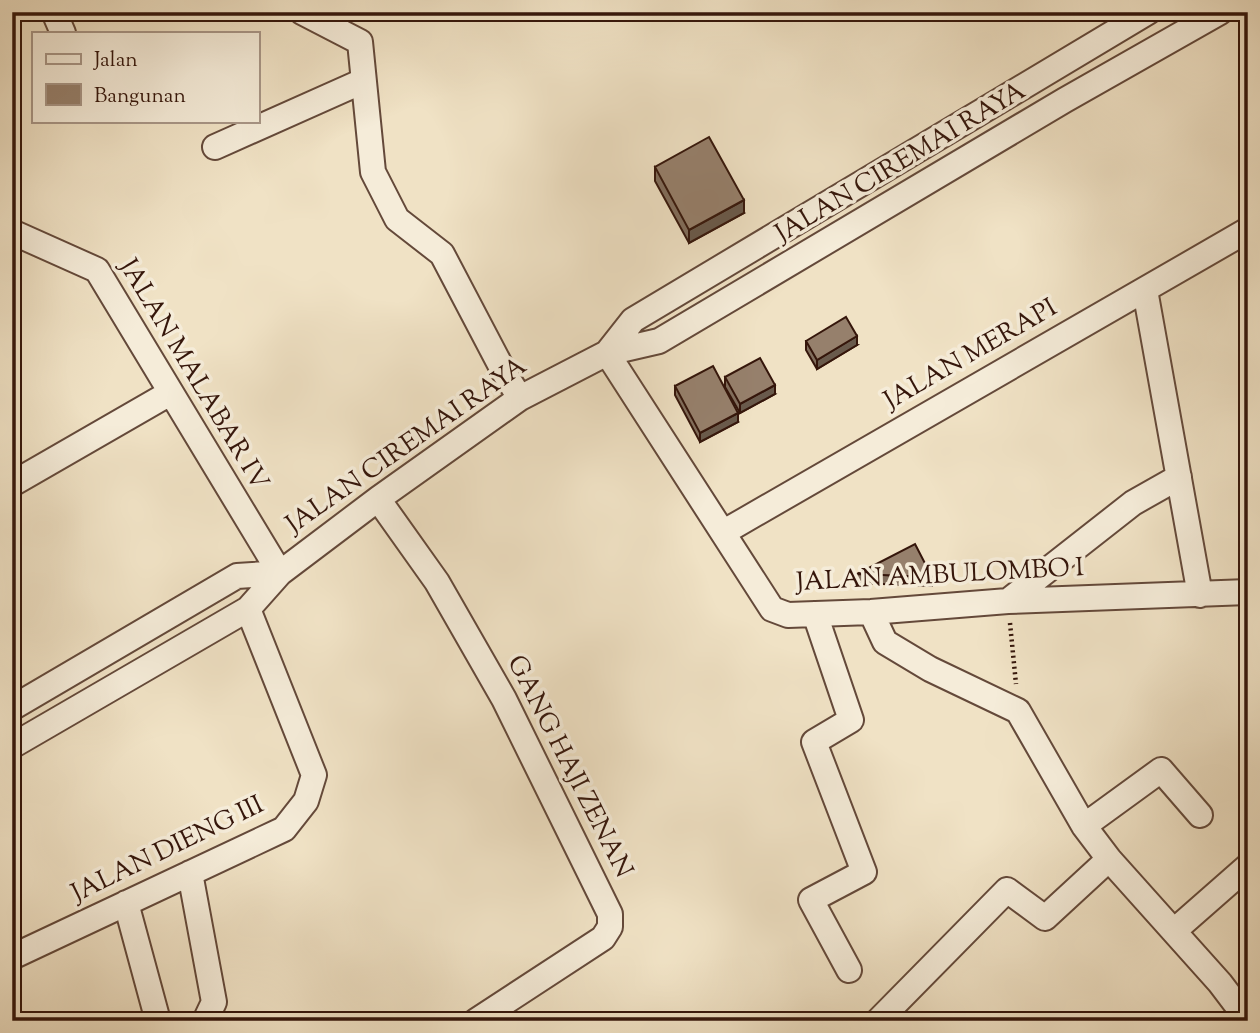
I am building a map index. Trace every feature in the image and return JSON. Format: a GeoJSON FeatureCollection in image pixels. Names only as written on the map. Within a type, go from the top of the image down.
{"type":"FeatureCollection","features":[{"type":"Feature","properties":{"kind":"street"},"geometry":{"type":"LineString","coordinates":[[54,12],[63,32]]}},
{"type":"Feature","properties":{"kind":"street"},"geometry":{"type":"LineString","coordinates":[[302,12],[360,42],[373,172],[397,219],[442,254],[520,398]]}},
{"type":"Feature","properties":{"kind":"street","name":"JALAN CIREMAI RAYA"},"geometry":{"type":"LineString","coordinates":[[607,353],[633,320],[1148,12]]}},
{"type":"Feature","properties":{"kind":"street","name":"JALAN CIREMAI RAYA"},"geometry":{"type":"LineString","coordinates":[[12,746],[248,609],[280,573],[520,398],[607,353],[659,341],[1065,100],[1220,12]]}},
{"type":"Feature","properties":{"kind":"street"},"geometry":{"type":"LineString","coordinates":[[1049,71],[1065,100]]}},
{"type":"Feature","properties":{"kind":"street"},"geometry":{"type":"LineString","coordinates":[[215,147],[363,81]]}},
{"type":"Feature","properties":{"kind":"street","name":"JALAN MERAPI"},"geometry":{"type":"LineString","coordinates":[[724,532],[1248,230]]}},
{"type":"Feature","properties":{"kind":"street","name":"JALAN MALABAR IV"},"geometry":{"type":"LineString","coordinates":[[18,242],[97,270],[280,573]]}},
{"type":"Feature","properties":{"kind":"street"},"geometry":{"type":"LineString","coordinates":[[1145,290],[1200,594]]}},
{"type":"Feature","properties":{"kind":"street","name":"JALAN AMBULOMBO I"},"geometry":{"type":"LineString","coordinates":[[607,353],[772,609],[788,615],[871,612],[1008,601],[1248,592]]}},
{"type":"Feature","properties":{"kind":"street"},"geometry":{"type":"LineString","coordinates":[[12,484],[170,393]]}},
{"type":"Feature","properties":{"kind":"street"},"geometry":{"type":"LineString","coordinates":[[1008,601],[1132,503],[1179,477]]}},
{"type":"Feature","properties":{"kind":"street","name":"GANG HAJI ZENAN"},"geometry":{"type":"LineString","coordinates":[[378,499],[437,582],[504,699],[610,914],[610,927],[603,938],[476,1021]]}},
{"type":"Feature","properties":{"kind":"street","name":"JALAN CIREMAI RAYA"},"geometry":{"type":"LineString","coordinates":[[19,704],[237,576],[280,573]]}},
{"type":"Feature","properties":{"kind":"street","name":"JALAN DIENG III"},"geometry":{"type":"LineString","coordinates":[[12,957],[284,829],[306,801],[314,775],[248,609]]}},
{"type":"Feature","properties":{"kind":"street"},"geometry":{"type":"LineString","coordinates":[[871,612],[885,642],[930,669],[1018,712],[1084,826],[1109,859],[1220,983],[1248,1020]]}},
{"type":"Feature","properties":{"kind":"street"},"geometry":{"type":"LineString","coordinates":[[815,614],[851,720],[814,742],[864,872],[811,900],[849,970]]}},
{"type":"Feature","properties":{"kind":"street"},"geometry":{"type":"LineString","coordinates":[[19,704],[38,732]]}},
{"type":"Feature","properties":{"kind":"street"},"geometry":{"type":"LineString","coordinates":[[1084,826],[1161,770],[1200,815]]}},
{"type":"Feature","properties":{"kind":"street"},"geometry":{"type":"LineString","coordinates":[[878,1021],[1007,890],[1045,918],[1109,859]]}},
{"type":"Feature","properties":{"kind":"street"},"geometry":{"type":"LineString","coordinates":[[1174,932],[1248,866]]}},
{"type":"Feature","properties":{"kind":"street"},"geometry":{"type":"LineString","coordinates":[[190,873],[214,1002],[205,1021]]}},
{"type":"Feature","properties":{"kind":"street"},"geometry":{"type":"LineString","coordinates":[[126,903],[158,1021]]}},
{"type":"Feature","properties":{"kind":"path"},"geometry":{"type":"LineString","coordinates":[[1008,601],[1018,712]]}},
{"type":"Feature","properties":{"kind":"building"},"geometry":{"type":"Polygon","coordinates":[[[709,137],[744,200],[689,230],[655,167],[709,137]]]}},
{"type":"Feature","properties":{"kind":"building"},"geometry":{"type":"Polygon","coordinates":[[[846,317],[857,336],[817,360],[806,341],[846,317]]]}},
{"type":"Feature","properties":{"kind":"building"},"geometry":{"type":"Polygon","coordinates":[[[760,358],[775,385],[740,404],[725,377],[760,358]]]}},
{"type":"Feature","properties":{"kind":"building"},"geometry":{"type":"Polygon","coordinates":[[[713,366],[738,413],[700,433],[675,386],[713,366]]]}},
{"type":"Feature","properties":{"kind":"building"},"geometry":{"type":"Polygon","coordinates":[[[915,544],[932,577],[857,574],[915,544]]]}}]}
